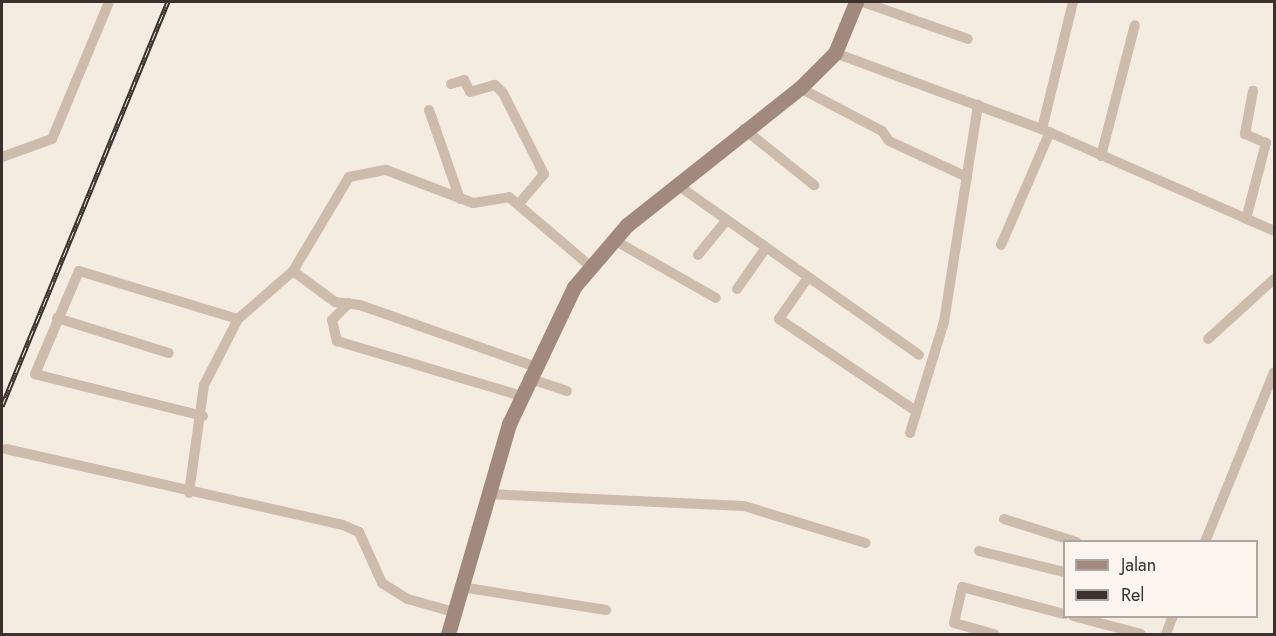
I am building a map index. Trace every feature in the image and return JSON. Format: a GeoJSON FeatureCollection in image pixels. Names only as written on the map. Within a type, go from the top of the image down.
{"type":"FeatureCollection","features":[{"type":"Feature","properties":{"kind":"street"},"geometry":{"type":"LineString","coordinates":[[2,157],[52,139],[109,2]]}},
{"type":"Feature","properties":{"kind":"street"},"geometry":{"type":"LineString","coordinates":[[448,634],[487,494],[521,396],[531,372],[589,265],[676,184],[744,129],[800,88],[835,53],[856,2]]}},
{"type":"Feature","properties":{"kind":"street"},"geometry":{"type":"LineString","coordinates":[[863,2],[968,39]]}},
{"type":"Feature","properties":{"kind":"street"},"geometry":{"type":"LineString","coordinates":[[1001,244],[1046,130],[1073,2]]}},
{"type":"Feature","properties":{"kind":"street"},"geometry":{"type":"LineString","coordinates":[[1101,156],[1135,25]]}},
{"type":"Feature","properties":{"kind":"street"},"geometry":{"type":"LineString","coordinates":[[835,53],[1046,130],[1275,231]]}},
{"type":"Feature","properties":{"kind":"street"},"geometry":{"type":"LineString","coordinates":[[451,84],[464,80],[470,92],[495,85],[503,93],[544,174],[519,205]]}},
{"type":"Feature","properties":{"kind":"street"},"geometry":{"type":"LineString","coordinates":[[800,88],[882,131],[889,141],[967,177]]}},
{"type":"Feature","properties":{"kind":"street"},"geometry":{"type":"LineString","coordinates":[[1245,219],[1266,144],[1245,134],[1253,91]]}},
{"type":"Feature","properties":{"kind":"street"},"geometry":{"type":"LineString","coordinates":[[910,433],[944,322],[978,105]]}},
{"type":"Feature","properties":{"kind":"street"},"geometry":{"type":"LineString","coordinates":[[429,110],[460,199]]}},
{"type":"Feature","properties":{"kind":"street"},"geometry":{"type":"LineString","coordinates":[[744,129],[814,185]]}},
{"type":"Feature","properties":{"kind":"street"},"geometry":{"type":"LineString","coordinates":[[189,493],[210,365],[238,319],[293,271],[349,177],[386,170],[460,199],[483,202],[506,197],[519,205],[589,265]]}},
{"type":"Feature","properties":{"kind":"street"},"geometry":{"type":"LineString","coordinates":[[676,184],[725,222],[919,355]]}},
{"type":"Feature","properties":{"kind":"street"},"geometry":{"type":"LineString","coordinates":[[698,255],[725,222]]}},
{"type":"Feature","properties":{"kind":"street"},"geometry":{"type":"LineString","coordinates":[[614,240],[716,298]]}},
{"type":"Feature","properties":{"kind":"street"},"geometry":{"type":"LineString","coordinates":[[737,289],[765,249]]}},
{"type":"Feature","properties":{"kind":"street"},"geometry":{"type":"LineString","coordinates":[[203,416],[37,376],[34,369],[76,273],[84,269],[238,319]]}},
{"type":"Feature","properties":{"kind":"street"},"geometry":{"type":"LineString","coordinates":[[293,271],[328,298],[349,303],[531,372],[567,391]]}},
{"type":"Feature","properties":{"kind":"street"},"geometry":{"type":"LineString","coordinates":[[807,279],[779,319],[916,411]]}},
{"type":"Feature","properties":{"kind":"street"},"geometry":{"type":"LineString","coordinates":[[1208,339],[1275,279]]}},
{"type":"Feature","properties":{"kind":"street"},"geometry":{"type":"LineString","coordinates":[[349,303],[332,320],[337,341],[521,396]]}},
{"type":"Feature","properties":{"kind":"street"},"geometry":{"type":"LineString","coordinates":[[57,318],[169,353]]}},
{"type":"Feature","properties":{"kind":"street"},"geometry":{"type":"LineString","coordinates":[[1205,540],[1275,372]]}},
{"type":"Feature","properties":{"kind":"street"},"geometry":{"type":"LineString","coordinates":[[6,449],[189,493],[351,528],[382,583],[408,599],[454,612]]}},
{"type":"Feature","properties":{"kind":"street"},"geometry":{"type":"LineString","coordinates":[[487,494],[744,506],[866,543]]}},
{"type":"Feature","properties":{"kind":"street"},"geometry":{"type":"LineString","coordinates":[[1004,519],[1070,540]]}},
{"type":"Feature","properties":{"kind":"street"},"geometry":{"type":"LineString","coordinates":[[979,551],[1063,572]]}},
{"type":"Feature","properties":{"kind":"street"},"geometry":{"type":"LineString","coordinates":[[461,587],[606,610]]}},
{"type":"Feature","properties":{"kind":"street"},"geometry":{"type":"LineString","coordinates":[[994,634],[967,631],[954,623],[962,587],[1063,613]]}},
{"type":"Feature","properties":{"kind":"street"},"geometry":{"type":"LineString","coordinates":[[1081,618],[1141,634]]}},
{"type":"Feature","properties":{"kind":"street"},"geometry":{"type":"LineString","coordinates":[[1166,634],[1172,618]]}},
{"type":"Feature","properties":{"kind":"railway"},"geometry":{"type":"LineString","coordinates":[[2,406],[168,2]]}}]}
